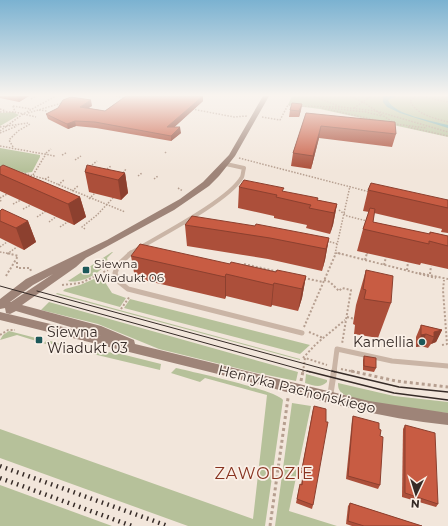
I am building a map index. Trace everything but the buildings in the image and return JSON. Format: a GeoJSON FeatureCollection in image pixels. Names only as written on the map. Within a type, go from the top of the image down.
{"type":"FeatureCollection","features":[{"type":"Feature","properties":{"kind":"street"},"geometry":{"type":"LineString","coordinates":[[3,310],[72,267],[86,254],[192,195],[214,177],[228,161],[252,121]]}},
{"type":"Feature","properties":{"kind":"street","name":"Henryka Pachońskiego"},"geometry":{"type":"LineString","coordinates":[[3,310],[102,342],[146,350],[330,398],[387,411],[448,420]]}},
{"type":"Feature","properties":{"kind":"lane"},"geometry":{"type":"LineString","coordinates":[[228,161],[244,168],[244,174],[236,184],[180,224],[130,254],[115,269],[117,281],[124,287],[134,290],[302,333]]}},
{"type":"Feature","properties":{"kind":"lane"},"geometry":{"type":"LineString","coordinates":[[330,398],[337,349],[392,361],[448,366]]}},
{"type":"Feature","properties":{"kind":"path"},"geometry":{"type":"LineString","coordinates":[[0,132],[14,121]]}},
{"type":"Feature","properties":{"kind":"path"},"geometry":{"type":"LineString","coordinates":[[382,121],[447,135]]}},
{"type":"Feature","properties":{"kind":"path"},"geometry":{"type":"LineString","coordinates":[[392,121],[399,124],[448,132]]}},
{"type":"Feature","properties":{"kind":"path"},"geometry":{"type":"LineString","coordinates":[[413,121],[429,128]]}},
{"type":"Feature","properties":{"kind":"path"},"geometry":{"type":"LineString","coordinates":[[0,127],[29,124],[16,132],[8,142],[14,148]]}},
{"type":"Feature","properties":{"kind":"path"},"geometry":{"type":"LineString","coordinates":[[0,132],[20,125]]}},
{"type":"Feature","properties":{"kind":"path"},"geometry":{"type":"LineString","coordinates":[[14,148],[20,145]]}},
{"type":"Feature","properties":{"kind":"path"},"geometry":{"type":"LineString","coordinates":[[0,146],[55,156]]}},
{"type":"Feature","properties":{"kind":"path"},"geometry":{"type":"LineString","coordinates":[[29,151],[33,148]]}},
{"type":"Feature","properties":{"kind":"path"},"geometry":{"type":"LineString","coordinates":[[33,176],[45,154],[51,150]]}},
{"type":"Feature","properties":{"kind":"path"},"geometry":{"type":"LineString","coordinates":[[62,156],[66,152]]}},
{"type":"Feature","properties":{"kind":"path"},"geometry":{"type":"LineString","coordinates":[[75,160],[81,156]]}},
{"type":"Feature","properties":{"kind":"path"},"geometry":{"type":"LineString","coordinates":[[228,161],[248,159],[371,192]]}},
{"type":"Feature","properties":{"kind":"path"},"geometry":{"type":"LineString","coordinates":[[92,165],[97,161]]}},
{"type":"Feature","properties":{"kind":"path"},"geometry":{"type":"LineString","coordinates":[[107,170],[111,166]]}},
{"type":"Feature","properties":{"kind":"path"},"geometry":{"type":"LineString","coordinates":[[13,171],[45,180],[104,206],[125,212]]}},
{"type":"Feature","properties":{"kind":"path"},"geometry":{"type":"LineString","coordinates":[[138,176],[142,173]]}},
{"type":"Feature","properties":{"kind":"path"},"geometry":{"type":"LineString","coordinates":[[154,179],[158,176]]}},
{"type":"Feature","properties":{"kind":"path"},"geometry":{"type":"LineString","coordinates":[[45,180],[49,177]]}},
{"type":"Feature","properties":{"kind":"path"},"geometry":{"type":"LineString","coordinates":[[58,185],[64,180]]}},
{"type":"Feature","properties":{"kind":"path"},"geometry":{"type":"LineString","coordinates":[[72,191],[78,186]]}},
{"type":"Feature","properties":{"kind":"path"},"geometry":{"type":"LineString","coordinates":[[302,333],[336,253],[350,186]]}},
{"type":"Feature","properties":{"kind":"path"},"geometry":{"type":"LineString","coordinates":[[89,199],[95,193]]}},
{"type":"Feature","properties":{"kind":"path"},"geometry":{"type":"LineString","coordinates":[[0,199],[7,194]]}},
{"type":"Feature","properties":{"kind":"path"},"geometry":{"type":"LineString","coordinates":[[86,229],[82,227],[94,218],[113,198]]}},
{"type":"Feature","properties":{"kind":"path"},"geometry":{"type":"LineString","coordinates":[[13,204],[21,200]]}},
{"type":"Feature","properties":{"kind":"path"},"geometry":{"type":"LineString","coordinates":[[23,210],[31,205]]}},
{"type":"Feature","properties":{"kind":"path"},"geometry":{"type":"LineString","coordinates":[[339,210],[347,216],[368,221]]}},
{"type":"Feature","properties":{"kind":"path"},"geometry":{"type":"LineString","coordinates":[[38,217],[46,211]]}},
{"type":"Feature","properties":{"kind":"path"},"geometry":{"type":"LineString","coordinates":[[49,222],[58,216]]}},
{"type":"Feature","properties":{"kind":"path"},"geometry":{"type":"LineString","coordinates":[[60,227],[69,221]]}},
{"type":"Feature","properties":{"kind":"path"},"geometry":{"type":"LineString","coordinates":[[324,240],[338,244]]}},
{"type":"Feature","properties":{"kind":"path"},"geometry":{"type":"LineString","coordinates":[[0,247],[7,242]]}},
{"type":"Feature","properties":{"kind":"path"},"geometry":{"type":"LineString","coordinates":[[7,254],[17,247]]}},
{"type":"Feature","properties":{"kind":"path"},"geometry":{"type":"LineString","coordinates":[[0,252],[18,256],[10,267],[6,276]]}},
{"type":"Feature","properties":{"kind":"path"},"geometry":{"type":"LineString","coordinates":[[365,260],[368,252]]}},
{"type":"Feature","properties":{"kind":"path"},"geometry":{"type":"LineString","coordinates":[[336,253],[436,278]]}},
{"type":"Feature","properties":{"kind":"path"},"geometry":{"type":"LineString","coordinates":[[384,265],[386,257]]}},
{"type":"Feature","properties":{"kind":"path"},"geometry":{"type":"LineString","coordinates":[[18,262],[17,268],[32,268],[30,275]]}},
{"type":"Feature","properties":{"kind":"path"},"geometry":{"type":"LineString","coordinates":[[406,270],[408,262]]}},
{"type":"Feature","properties":{"kind":"path"},"geometry":{"type":"LineString","coordinates":[[244,264],[280,272]]}},
{"type":"Feature","properties":{"kind":"path"},"geometry":{"type":"LineString","coordinates":[[430,274],[431,266]]}},
{"type":"Feature","properties":{"kind":"path"},"geometry":{"type":"LineString","coordinates":[[62,285],[81,283],[103,272]]}},
{"type":"Feature","properties":{"kind":"path"},"geometry":{"type":"LineString","coordinates":[[418,273],[421,272],[448,279]]}},
{"type":"Feature","properties":{"kind":"path"},"geometry":{"type":"LineString","coordinates":[[301,277],[330,282],[339,291],[342,288],[351,290],[341,350]]}},
{"type":"Feature","properties":{"kind":"path"},"geometry":{"type":"LineString","coordinates":[[442,345],[447,344],[444,280]]}},
{"type":"Feature","properties":{"kind":"path"},"geometry":{"type":"LineString","coordinates":[[121,309],[134,290]]}},
{"type":"Feature","properties":{"kind":"path"},"geometry":{"type":"LineString","coordinates":[[304,358],[323,338],[346,318],[356,319]]}},
{"type":"Feature","properties":{"kind":"path"},"geometry":{"type":"LineString","coordinates":[[0,335],[8,330],[20,331]]}},
{"type":"Feature","properties":{"kind":"path"},"geometry":{"type":"LineString","coordinates":[[315,334],[323,338]]}},
{"type":"Feature","properties":{"kind":"path"},"geometry":{"type":"LineString","coordinates":[[301,382],[306,358],[330,365]]}},
{"type":"Feature","properties":{"kind":"path"},"geometry":{"type":"LineString","coordinates":[[340,368],[396,381],[448,387]]}},
{"type":"Feature","properties":{"kind":"path"},"geometry":{"type":"LineString","coordinates":[[270,526],[289,397]]}},
{"type":"Feature","properties":{"kind":"green space"},"geometry":{"type":"Polygon","coordinates":[[[0,121],[9,121],[0,126],[0,121]]]}},
{"type":"Feature","properties":{"kind":"green space"},"geometry":{"type":"Polygon","coordinates":[[[373,121],[448,121],[448,137],[373,121]]]}},
{"type":"Feature","properties":{"kind":"green space"},"geometry":{"type":"Polygon","coordinates":[[[0,148],[40,155],[40,157],[32,172],[25,173],[0,166],[0,148]]]}},
{"type":"Feature","properties":{"kind":"green space"},"geometry":{"type":"Polygon","coordinates":[[[112,252],[107,258],[108,262],[96,274],[79,281],[68,281],[112,252]]]}},
{"type":"Feature","properties":{"kind":"green space"},"geometry":{"type":"Polygon","coordinates":[[[101,276],[112,293],[126,298],[120,307],[63,291],[65,289],[80,285],[101,276]]]}},
{"type":"Feature","properties":{"kind":"green space"},"geometry":{"type":"Polygon","coordinates":[[[57,293],[300,359],[300,360],[56,294],[57,293]]]}},
{"type":"Feature","properties":{"kind":"green space"},"geometry":{"type":"Polygon","coordinates":[[[130,299],[310,345],[300,354],[124,308],[130,299]]]}},
{"type":"Feature","properties":{"kind":"green space"},"geometry":{"type":"Polygon","coordinates":[[[49,302],[298,372],[296,381],[159,349],[98,324],[41,310],[49,302]]]}},
{"type":"Feature","properties":{"kind":"green space"},"geometry":{"type":"Polygon","coordinates":[[[9,331],[36,338],[34,340],[17,335],[0,340],[3,335],[9,331]]]}},
{"type":"Feature","properties":{"kind":"green space"},"geometry":{"type":"Polygon","coordinates":[[[47,340],[81,350],[117,353],[161,364],[160,370],[46,344],[41,342],[44,343],[47,340]]]}},
{"type":"Feature","properties":{"kind":"green space"},"geometry":{"type":"Polygon","coordinates":[[[176,368],[266,391],[283,400],[265,526],[188,526],[0,458],[0,429],[253,519],[267,395],[205,378],[200,382],[171,373],[176,368]]]}},
{"type":"Feature","properties":{"kind":"green space"},"geometry":{"type":"Polygon","coordinates":[[[306,374],[327,380],[327,382],[319,386],[305,383],[306,374]]]}},
{"type":"Feature","properties":{"kind":"green space"},"geometry":{"type":"Polygon","coordinates":[[[338,383],[394,396],[448,402],[448,413],[410,409],[351,398],[341,392],[338,383]]]}},
{"type":"Feature","properties":{"kind":"green space"},"geometry":{"type":"Polygon","coordinates":[[[292,403],[311,406],[289,511],[337,526],[275,526],[292,403]]]}},
{"type":"Feature","properties":{"kind":"green space"},"geometry":{"type":"Polygon","coordinates":[[[0,485],[112,526],[0,526],[0,485]]]}},
{"type":"Feature","properties":{"kind":"water"},"geometry":{"type":"Polygon","coordinates":[[[424,121],[448,125],[448,128],[424,121]]]}},
{"type":"Feature","properties":{"kind":"tram line"},"geometry":{"type":"LineString","coordinates":[[0,286],[310,372]]}},
{"type":"Feature","properties":{"kind":"tram line"},"geometry":{"type":"LineString","coordinates":[[37,291],[335,372]]}},
{"type":"Feature","properties":{"kind":"tram line"},"geometry":{"type":"LineString","coordinates":[[307,371],[394,393],[448,400]]}},
{"type":"Feature","properties":{"kind":"tram line"},"geometry":{"type":"LineString","coordinates":[[332,371],[399,387],[448,392]]}},
{"type":"Feature","properties":{"kind":"railway"},"geometry":{"type":"LineString","coordinates":[[0,466],[168,526]]}},
{"type":"Feature","properties":{"kind":"railway"},"geometry":{"type":"LineString","coordinates":[[0,478],[132,526]]}},
{"type":"Feature","properties":{"kind":"place","name":"Siewna Wiadukt 06"},"geometry":{"type":"Point","coordinates":[86,270]}},
{"type":"Feature","properties":{"kind":"place","name":"Siewna Wiadukt 03"},"geometry":{"type":"Point","coordinates":[39,340]}},
{"type":"Feature","properties":{"kind":"place","name":"Kamellia"},"geometry":{"type":"Point","coordinates":[422,342]}},
{"type":"Feature","properties":{"kind":"district","name":"ZAWODZIE"},"geometry":{"type":"Point","coordinates":[264,473]}}]}
